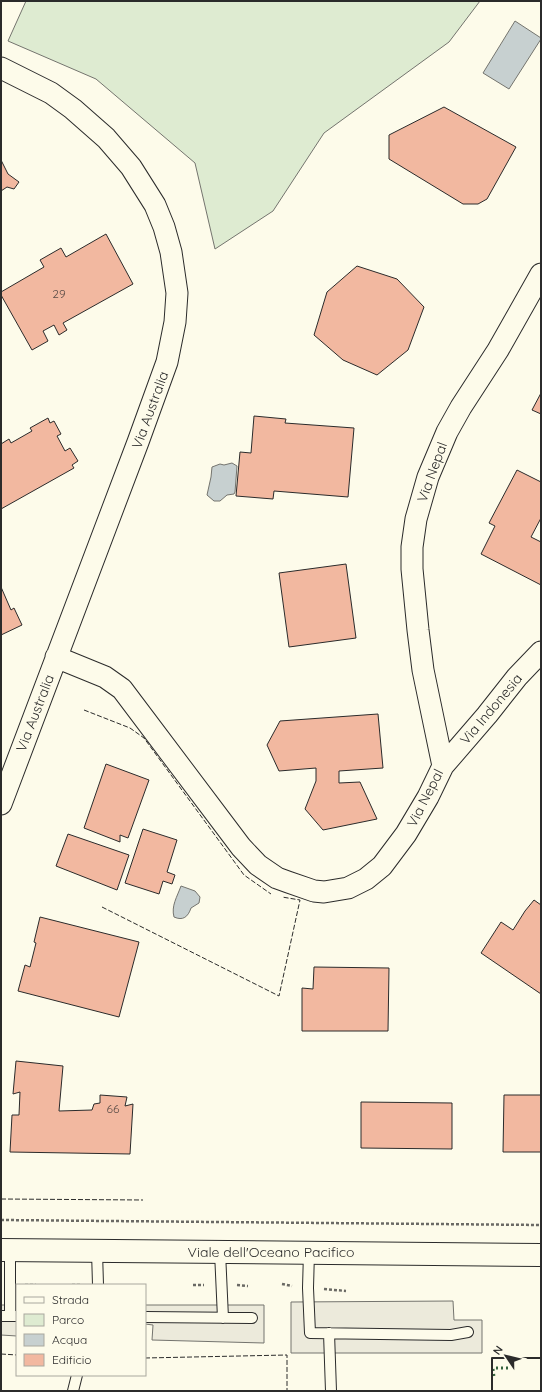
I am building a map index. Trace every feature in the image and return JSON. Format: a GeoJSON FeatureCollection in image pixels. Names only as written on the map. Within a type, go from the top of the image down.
{"type":"FeatureCollection","features":[{"type":"Feature","properties":{"kind":"main road","name":"Viale dell'Oceano Pacifico"},"geometry":{"type":"LineString","coordinates":[[5,1250],[541,1255]]}},
{"type":"Feature","properties":{"kind":"street","name":"Via Australia"},"geometry":{"type":"LineString","coordinates":[[1,68],[51,93],[73,109],[106,138],[131,167],[155,205],[164,227],[171,252],[177,293],[175,322],[167,362],[1,804]]}},
{"type":"Feature","properties":{"kind":"street","name":"Via Nepal"},"geometry":{"type":"LineString","coordinates":[[56,657],[105,677],[122,690],[218,818],[258,865],[277,878],[314,891],[324,892],[348,888],[366,879],[382,866],[414,823],[428,798],[442,766],[423,670],[412,569],[412,547],[416,519],[428,477],[447,432],[461,407],[498,350],[541,274]]}},
{"type":"Feature","properties":{"kind":"street","name":"Via Indonesia"},"geometry":{"type":"LineString","coordinates":[[442,766],[487,715],[521,672],[541,652]]}},
{"type":"Feature","properties":{"kind":"lane"},"geometry":{"type":"LineString","coordinates":[[5,1250],[9,1316]]}},
{"type":"Feature","properties":{"kind":"lane"},"geometry":{"type":"LineString","coordinates":[[98,1251],[98,1284]]}},
{"type":"Feature","properties":{"kind":"lane"},"geometry":{"type":"LineString","coordinates":[[220,1252],[222,1318]]}},
{"type":"Feature","properties":{"kind":"lane"},"geometry":{"type":"LineString","coordinates":[[309,1252],[308,1288],[310,1333],[451,1335],[468,1332]]}},
{"type":"Feature","properties":{"kind":"lane"},"geometry":{"type":"LineString","coordinates":[[146,1317],[252,1318]]}},
{"type":"Feature","properties":{"kind":"lane"},"geometry":{"type":"LineString","coordinates":[[328,1333],[331,1391]]}},
{"type":"Feature","properties":{"kind":"lane"},"geometry":{"type":"LineString","coordinates":[[72,1391],[77,1376]]}},
{"type":"Feature","properties":{"kind":"path"},"geometry":{"type":"LineString","coordinates":[[1,1220],[541,1225]]}},
{"type":"Feature","properties":{"kind":"green space"},"geometry":{"type":"Polygon","coordinates":[[[26,1],[480,1],[449,42],[324,133],[273,211],[215,249],[195,163],[96,79],[8,41],[26,1]]]}},
{"type":"Feature","properties":{"kind":"shaded area"},"geometry":{"type":"Polygon","coordinates":[[[453,1301],[454,1320],[482,1320],[482,1353],[291,1353],[291,1302],[453,1301]]]}},
{"type":"Feature","properties":{"kind":"shaded area"},"geometry":{"type":"Polygon","coordinates":[[[1,1305],[16,1305],[16,1336],[1,1335],[1,1305]]]}},
{"type":"Feature","properties":{"kind":"shaded area"},"geometry":{"type":"Polygon","coordinates":[[[146,1305],[264,1305],[264,1343],[152,1340],[153,1325],[146,1324],[146,1305]]]}},
{"type":"Feature","properties":{"kind":"water"},"geometry":{"type":"Polygon","coordinates":[[[515,21],[541,39],[509,89],[483,73],[515,21]]]}},
{"type":"Feature","properties":{"kind":"water"},"geometry":{"type":"Polygon","coordinates":[[[232,463],[237,466],[235,492],[234,494],[227,495],[220,501],[214,501],[207,495],[212,467],[220,464],[224,465],[232,463]]]}},
{"type":"Feature","properties":{"kind":"water"},"geometry":{"type":"Polygon","coordinates":[[[181,886],[195,891],[200,897],[199,903],[191,908],[187,916],[180,919],[174,917],[173,909],[181,886]]]}},
{"type":"Feature","properties":{"kind":"building"},"geometry":{"type":"Polygon","coordinates":[[[444,107],[516,147],[487,199],[478,204],[463,204],[389,159],[389,135],[444,107]]]}},
{"type":"Feature","properties":{"kind":"building"},"geometry":{"type":"Polygon","coordinates":[[[1,160],[8,174],[19,182],[14,189],[7,187],[1,191],[1,160]]]}},
{"type":"Feature","properties":{"kind":"building"},"geometry":{"type":"Polygon","coordinates":[[[106,234],[133,284],[63,323],[67,330],[59,335],[54,325],[43,331],[48,341],[32,350],[1,295],[1,292],[44,267],[40,260],[61,248],[66,257],[106,234]]]}},
{"type":"Feature","properties":{"kind":"building"},"geometry":{"type":"Polygon","coordinates":[[[357,266],[397,279],[424,307],[408,350],[377,375],[343,360],[314,335],[327,292],[357,266]]]}},
{"type":"Feature","properties":{"kind":"building"},"geometry":{"type":"Polygon","coordinates":[[[541,393],[541,414],[532,410],[541,393]]]}},
{"type":"Feature","properties":{"kind":"building"},"geometry":{"type":"Polygon","coordinates":[[[254,416],[286,419],[285,423],[354,428],[348,497],[274,491],[273,499],[236,496],[240,452],[251,453],[254,416]]]}},
{"type":"Feature","properties":{"kind":"building"},"geometry":{"type":"Polygon","coordinates":[[[48,418],[50,423],[54,421],[61,434],[57,436],[65,451],[70,448],[78,461],[72,465],[74,468],[1,509],[1,444],[9,439],[11,443],[32,431],[30,428],[48,418]]]}},
{"type":"Feature","properties":{"kind":"building"},"geometry":{"type":"Polygon","coordinates":[[[517,470],[541,482],[541,518],[531,537],[541,542],[541,585],[481,554],[495,526],[489,523],[517,470]]]}},
{"type":"Feature","properties":{"kind":"building"},"geometry":{"type":"Polygon","coordinates":[[[346,564],[356,638],[289,647],[279,573],[346,564]]]}},
{"type":"Feature","properties":{"kind":"building"},"geometry":{"type":"Polygon","coordinates":[[[1,587],[11,610],[14,608],[22,625],[1,635],[1,587]]]}},
{"type":"Feature","properties":{"kind":"building"},"geometry":{"type":"Polygon","coordinates":[[[378,714],[383,768],[339,771],[339,783],[360,782],[377,819],[323,830],[305,809],[316,781],[316,768],[279,771],[267,745],[280,721],[378,714]]]}},
{"type":"Feature","properties":{"kind":"building"},"geometry":{"type":"Polygon","coordinates":[[[106,764],[149,780],[128,838],[120,835],[120,842],[84,828],[106,764]]]}},
{"type":"Feature","properties":{"kind":"building"},"geometry":{"type":"Polygon","coordinates":[[[143,829],[177,840],[167,872],[175,875],[172,884],[163,881],[159,894],[125,883],[143,829]]]}},
{"type":"Feature","properties":{"kind":"building"},"geometry":{"type":"Polygon","coordinates":[[[68,834],[129,855],[117,890],[56,866],[68,834]]]}},
{"type":"Feature","properties":{"kind":"building"},"geometry":{"type":"Polygon","coordinates":[[[534,900],[541,905],[541,994],[481,953],[501,922],[513,930],[534,900]]]}},
{"type":"Feature","properties":{"kind":"building"},"geometry":{"type":"Polygon","coordinates":[[[40,917],[139,942],[119,1017],[18,991],[25,965],[30,967],[40,917]]]}},
{"type":"Feature","properties":{"kind":"building"},"geometry":{"type":"Polygon","coordinates":[[[314,967],[389,968],[388,1031],[302,1031],[302,988],[313,989],[314,967]]]}},
{"type":"Feature","properties":{"kind":"building"},"geometry":{"type":"Polygon","coordinates":[[[16,1061],[63,1066],[59,1111],[92,1110],[94,1104],[100,1103],[100,1095],[127,1097],[125,1106],[133,1104],[130,1154],[10,1152],[12,1115],[19,1115],[20,1092],[13,1094],[16,1061]]]}},
{"type":"Feature","properties":{"kind":"building"},"geometry":{"type":"Polygon","coordinates":[[[504,1095],[541,1095],[541,1152],[503,1152],[504,1095]]]}},
{"type":"Feature","properties":{"kind":"building"},"geometry":{"type":"Polygon","coordinates":[[[361,1102],[452,1103],[452,1149],[361,1148],[361,1102]]]}},
{"type":"Feature","properties":{"kind":"hedge"},"geometry":{"type":"LineString","coordinates":[[496,1368],[509,1368]]}},
{"type":"Feature","properties":{"kind":"hedge"},"geometry":{"type":"LineString","coordinates":[[493,1369],[494,1377]]}},
{"type":"Feature","properties":{"kind":"fence"},"geometry":{"type":"LineString","coordinates":[[84,710],[130,728],[144,738],[244,875],[271,894]]}},
{"type":"Feature","properties":{"kind":"fence"},"geometry":{"type":"LineString","coordinates":[[102,907],[279,996],[300,900],[282,897]]}},
{"type":"Feature","properties":{"kind":"fence"},"geometry":{"type":"LineString","coordinates":[[1,1199],[143,1200]]}},
{"type":"Feature","properties":{"kind":"fence"},"geometry":{"type":"LineString","coordinates":[[1,1354],[16,1355]]}},
{"type":"Feature","properties":{"kind":"fence"},"geometry":{"type":"LineString","coordinates":[[146,1358],[287,1355],[287,1391]]}},
{"type":"Feature","properties":{"kind":"wall"},"geometry":{"type":"LineString","coordinates":[[492,1391],[492,1358],[541,1358]]}}]}
